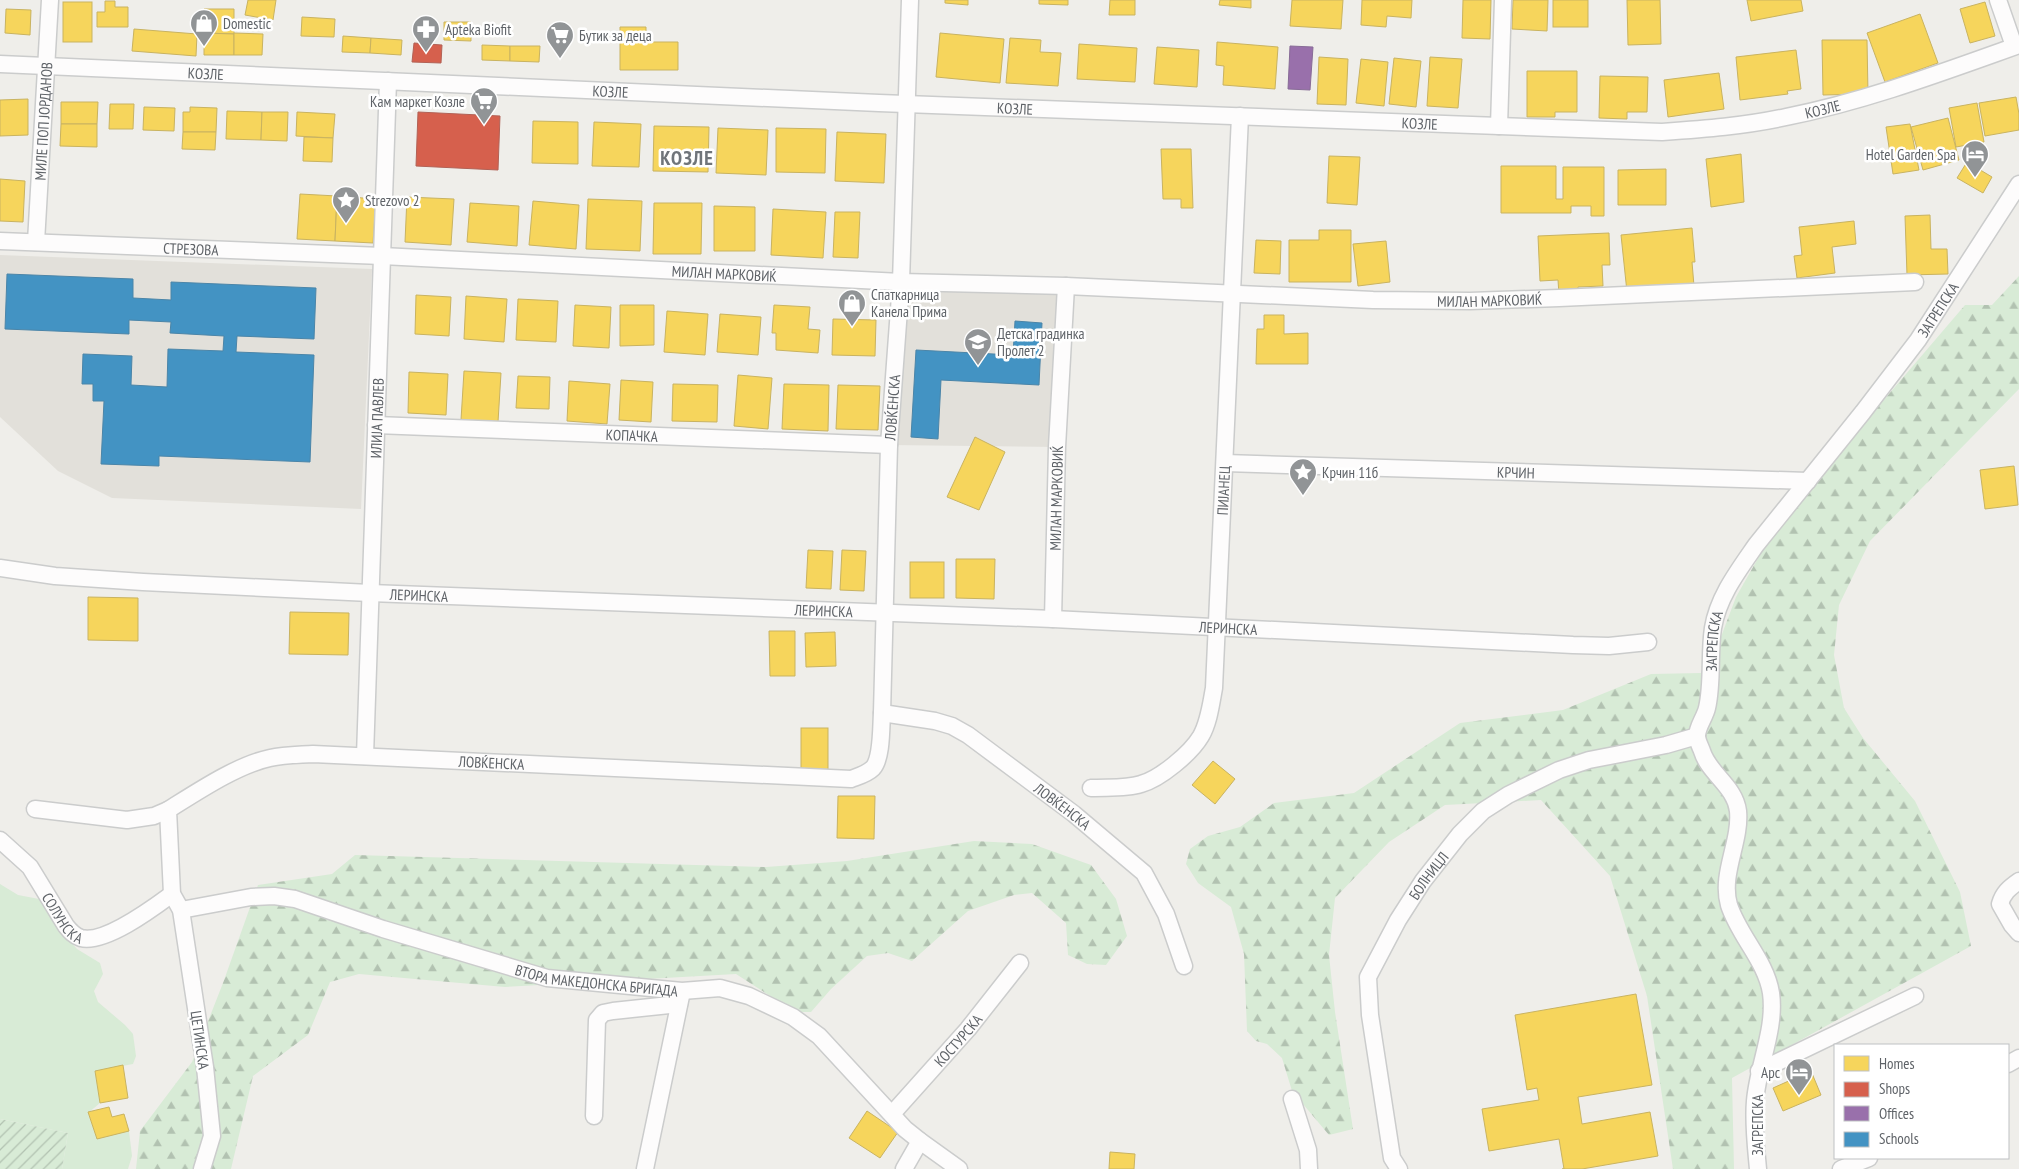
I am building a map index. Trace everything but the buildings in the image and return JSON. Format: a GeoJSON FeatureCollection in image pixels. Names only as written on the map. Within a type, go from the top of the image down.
{"type":"FeatureCollection","features":[{"type":"Feature","properties":{"kind":"street","name":"МИЛЕ ПОП ЈОРДАНОВ"},"geometry":{"type":"LineString","coordinates":[[36,242],[48,66],[50,0]]}},
{"type":"Feature","properties":{"kind":"street","name":"ЛОВЌЕНСКА"},"geometry":{"type":"LineString","coordinates":[[155,815],[206,786],[252,764],[269,758],[313,754],[851,778],[864,774],[874,767],[880,752],[882,713],[889,445],[901,282],[910,0]]}},
{"type":"Feature","properties":{"kind":"street"},"geometry":{"type":"LineString","coordinates":[[1498,126],[1503,0]]}},
{"type":"Feature","properties":{"kind":"street"},"geometry":{"type":"LineString","coordinates":[[1998,0],[2017,46]]}},
{"type":"Feature","properties":{"kind":"street","name":"КОЗЛЕ"},"geometry":{"type":"LineString","coordinates":[[0,64],[906,103],[1662,132],[1736,126],[1787,117],[1842,103],[1961,66],[2017,46]]}},
{"type":"Feature","properties":{"kind":"street","name":"ИЛИЈА ПАВЛЕВ"},"geometry":{"type":"LineString","coordinates":[[365,756],[388,81]]}},
{"type":"Feature","properties":{"kind":"street","name":"ПИЈАНЕЦ"},"geometry":{"type":"LineString","coordinates":[[1091,788],[1141,784],[1161,774],[1176,762],[1200,737],[1208,718],[1214,688],[1240,116]]}},
{"type":"Feature","properties":{"kind":"street","name":"ЗАГРЕПСКА"},"geometry":{"type":"LineString","coordinates":[[1758,1169],[1755,1101],[1759,1071],[1771,1020],[1771,993],[1766,975],[1736,923],[1728,903],[1727,881],[1738,816],[1737,805],[1733,794],[1703,754],[1697,736],[1708,708],[1713,628],[1721,599],[1756,545],[1918,340],[2019,184]]}},
{"type":"Feature","properties":{"kind":"street","name":"СТРЕЗОВА"},"geometry":{"type":"LineString","coordinates":[[0,241],[382,256]]}},
{"type":"Feature","properties":{"kind":"street","name":"МИЛАН МАРКОВИЌ"},"geometry":{"type":"LineString","coordinates":[[382,256],[901,282],[1066,286],[1373,300],[1470,301],[1915,282]]}},
{"type":"Feature","properties":{"kind":"street","name":"МИЛАН МАРКОВИЌ"},"geometry":{"type":"LineString","coordinates":[[1053,619],[1057,447],[1066,286]]}},
{"type":"Feature","properties":{"kind":"street","name":"КОПАЧКА"},"geometry":{"type":"LineString","coordinates":[[376,425],[889,445]]}},
{"type":"Feature","properties":{"kind":"street","name":"КРЧИН"},"geometry":{"type":"LineString","coordinates":[[1225,463],[1808,481]]}},
{"type":"Feature","properties":{"kind":"street","name":"ЛЕРИНСКА"},"geometry":{"type":"LineString","coordinates":[[0,568],[55,576],[143,582],[370,593],[1053,619],[1573,645],[1609,646],[1648,642]]}},
{"type":"Feature","properties":{"kind":"street","name":"ЛОВЌЕНСКА"},"geometry":{"type":"LineString","coordinates":[[882,713],[934,721],[960,730],[1059,802],[1104,838],[1144,873],[1166,914],[1184,966]]}},
{"type":"Feature","properties":{"kind":"street","name":"БОЛНИЦЛ"},"geometry":{"type":"LineString","coordinates":[[1399,1169],[1392,1158],[1370,1015],[1368,976],[1398,920],[1424,881],[1460,834],[1482,811],[1508,795],[1559,770],[1589,760],[1666,745],[1697,736]]}},
{"type":"Feature","properties":{"kind":"street"},"geometry":{"type":"LineString","coordinates":[[34,809],[127,820],[155,815],[172,894],[181,910]]}},
{"type":"Feature","properties":{"kind":"street","name":"СОЛУНСКА"},"geometry":{"type":"LineString","coordinates":[[0,840],[30,867],[66,926],[80,938],[90,939],[105,935],[148,912],[172,894]]}},
{"type":"Feature","properties":{"kind":"street"},"geometry":{"type":"LineString","coordinates":[[2019,881],[2009,888],[2000,904],[2012,926],[2019,933]]}},
{"type":"Feature","properties":{"kind":"street","name":"ВТОРА МАКЕДОНСКА БРИГАДА"},"geometry":{"type":"LineString","coordinates":[[181,910],[251,897],[274,896],[296,899],[383,929],[546,978],[680,997],[720,988],[749,996],[793,1017],[819,1036],[920,1142],[959,1169]]}},
{"type":"Feature","properties":{"kind":"street","name":"ЦЕТИНСКА"},"geometry":{"type":"LineString","coordinates":[[181,910],[212,1136],[202,1169]]}},
{"type":"Feature","properties":{"kind":"street","name":"КОСТУРСКА"},"geometry":{"type":"LineString","coordinates":[[892,1114],[968,1029],[1020,963]]}},
{"type":"Feature","properties":{"kind":"street"},"geometry":{"type":"LineString","coordinates":[[1759,1071],[1915,996]]}},
{"type":"Feature","properties":{"kind":"street"},"geometry":{"type":"LineString","coordinates":[[594,1116],[597,1020],[603,1013],[680,997],[646,1169]]}},
{"type":"Feature","properties":{"kind":"street"},"geometry":{"type":"LineString","coordinates":[[1292,1099],[1308,1150],[1309,1169]]}},
{"type":"Feature","properties":{"kind":"street"},"geometry":{"type":"LineString","coordinates":[[904,1169],[920,1142]]}},
{"type":"Feature","properties":{"kind":"street"},"geometry":{"type":"LineString","coordinates":[[1840,1169],[1866,1159]]}},
{"type":"Feature","properties":{"kind":"shaded area"},"geometry":{"type":"Polygon","coordinates":[[[0,255],[372,269],[361,509],[112,498],[58,471],[0,417],[0,255]]]}},
{"type":"Feature","properties":{"kind":"shaded area","name":"Детска градинка Пролет 2"},"geometry":{"type":"Polygon","coordinates":[[[901,282],[1066,286],[1057,447],[889,445],[901,282]]]}},
{"type":"Feature","properties":{"kind":"green space"},"geometry":{"type":"Polygon","coordinates":[[[2019,276],[2019,389],[1870,541],[1839,605],[1834,655],[1844,708],[1863,738],[1915,801],[1960,892],[1971,946],[1732,1078],[1734,1169],[1673,1169],[1647,996],[1610,876],[1541,800],[1445,805],[1389,842],[1335,898],[1329,955],[1335,1012],[1353,1129],[1329,1135],[1292,1091],[1282,1058],[1267,1044],[1256,1041],[1247,1031],[1244,954],[1231,907],[1198,883],[1186,864],[1190,849],[1208,836],[1240,827],[1274,803],[1354,793],[1460,723],[1563,710],[1651,674],[1701,673],[1716,650],[1736,597],[1769,539],[1806,491],[1965,305],[1992,305],[2019,276]]]}},
{"type":"Feature","properties":{"kind":"green space"},"geometry":{"type":"Polygon","coordinates":[[[974,841],[1032,844],[1091,865],[1116,899],[1127,936],[1106,965],[1087,964],[1068,955],[1066,923],[1032,893],[1014,895],[968,911],[912,961],[888,953],[867,956],[831,989],[811,1012],[795,1012],[736,974],[505,987],[359,974],[330,982],[308,1035],[253,1076],[231,1169],[136,1169],[140,1131],[192,1062],[258,885],[332,874],[355,855],[766,867],[847,861],[974,841]]]}},
{"type":"Feature","properties":{"kind":"green space"},"geometry":{"type":"Polygon","coordinates":[[[0,884],[18,895],[39,899],[48,905],[53,922],[77,949],[100,963],[103,974],[94,991],[98,1002],[133,1034],[136,1056],[133,1064],[95,1071],[100,1103],[88,1113],[97,1139],[129,1131],[132,1156],[128,1169],[62,1169],[68,1133],[0,1119],[0,884]]]}},
{"type":"Feature","properties":{"kind":"green space"},"geometry":{"type":"Polygon","coordinates":[[[0,1119],[68,1133],[62,1169],[0,1169],[0,1119]]]}},
{"type":"Feature","properties":{"kind":"place","name":"Domestic"},"geometry":{"type":"Point","coordinates":[204,47]}},
{"type":"Feature","properties":{"kind":"place","name":"Apteka Biofit"},"geometry":{"type":"Point","coordinates":[426,53]}},
{"type":"Feature","properties":{"kind":"place","name":"Бутик за деца"},"geometry":{"type":"Point","coordinates":[560,59]}},
{"type":"Feature","properties":{"kind":"place","name":"Кам маркет Козле"},"geometry":{"type":"Point","coordinates":[484,125]}},
{"type":"Feature","properties":{"kind":"place","name":"Hotel Garden Spa"},"geometry":{"type":"Point","coordinates":[1975,178]}},
{"type":"Feature","properties":{"kind":"place","name":"Strezovo 2"},"geometry":{"type":"Point","coordinates":[346,224]}},
{"type":"Feature","properties":{"kind":"place","name":"Спаткарница Канела Прима"},"geometry":{"type":"Point","coordinates":[852,327]}},
{"type":"Feature","properties":{"kind":"place","name":"Детска градинка Пролет 2"},"geometry":{"type":"Point","coordinates":[978,366]}},
{"type":"Feature","properties":{"kind":"place","name":"Крчин 11б"},"geometry":{"type":"Point","coordinates":[1303,496]}},
{"type":"Feature","properties":{"kind":"place","name":"Арс"},"geometry":{"type":"Point","coordinates":[1799,1096]}},
{"type":"Feature","properties":{"kind":"district","name":"КОЗЛЕ"},"geometry":{"type":"Point","coordinates":[687,158]}}]}
